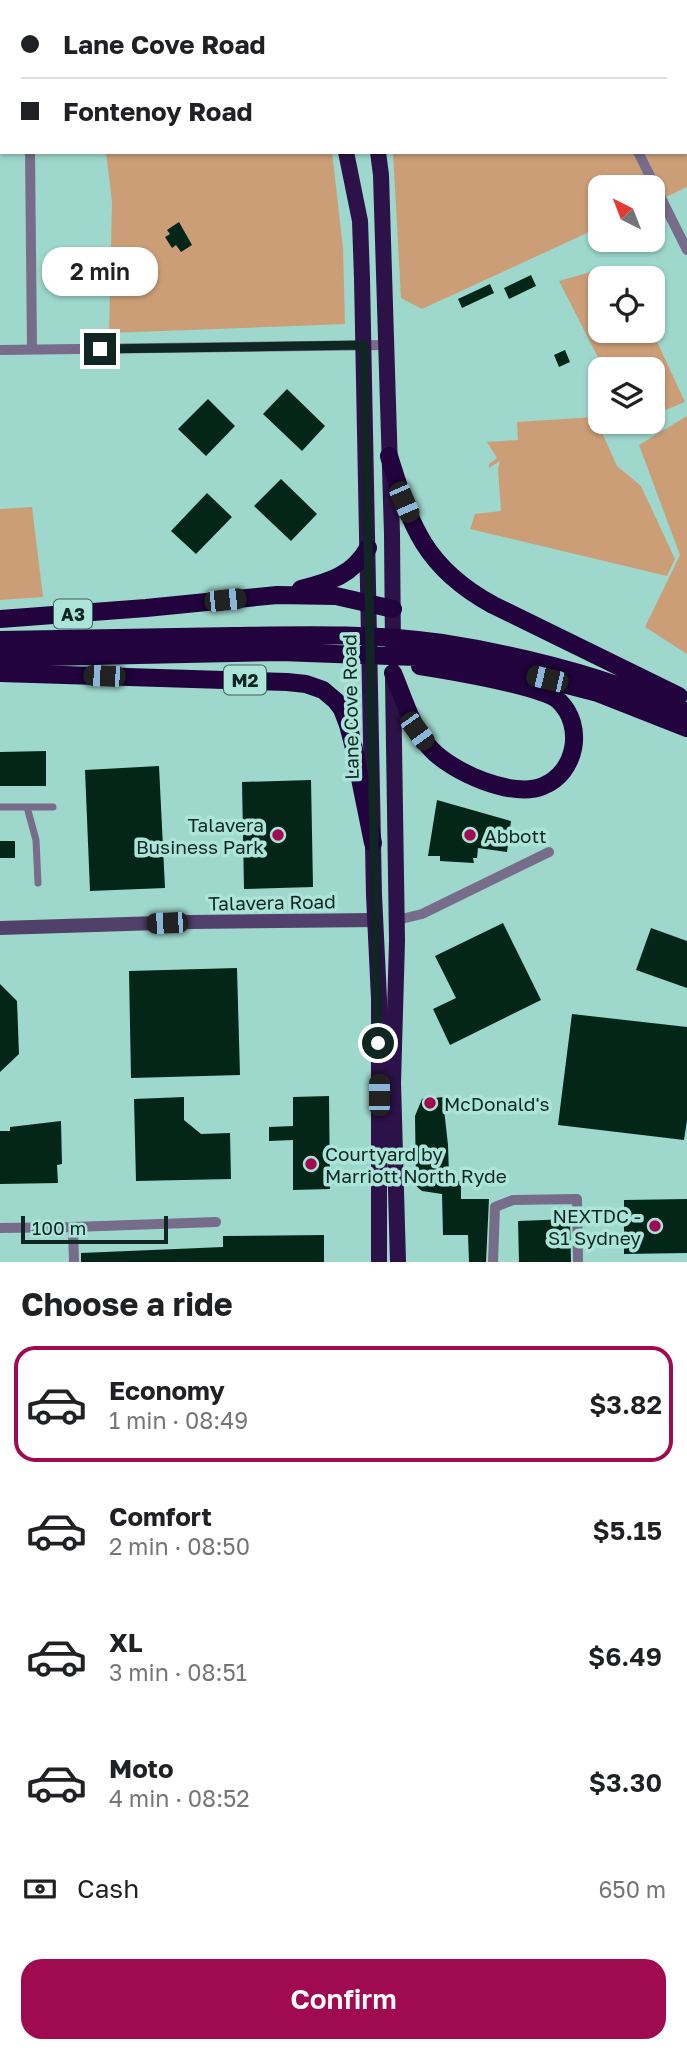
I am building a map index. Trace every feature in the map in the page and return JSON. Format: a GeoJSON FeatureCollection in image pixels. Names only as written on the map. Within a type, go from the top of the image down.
{"type":"FeatureCollection","features":[{"type":"Feature","properties":{"kind":"highway","name":"Lane Cove Road"},"geometry":{"type":"LineString","coordinates":[[346,154],[360,221],[364,345],[373,843],[379,999],[379,1262]]}},
{"type":"Feature","properties":{"kind":"highway"},"geometry":{"type":"LineString","coordinates":[[378,154],[393,617],[397,920],[393,1083],[398,1262]]}},
{"type":"Feature","properties":{"kind":"highway"},"geometry":{"type":"LineString","coordinates":[[389,457],[415,529],[427,551],[446,573],[493,605],[687,700]]}},
{"type":"Feature","properties":{"kind":"highway","name":"A3"},"geometry":{"type":"LineString","coordinates":[[277,595],[330,582],[342,576],[358,563],[368,548]]}},
{"type":"Feature","properties":{"kind":"highway","name":"A3"},"geometry":{"type":"LineString","coordinates":[[0,619],[277,595],[336,596],[369,604],[393,617]]}},
{"type":"Feature","properties":{"kind":"highway","name":"M2"},"geometry":{"type":"LineString","coordinates":[[0,640],[324,635],[419,641],[476,649],[572,670],[651,696],[687,712]]}},
{"type":"Feature","properties":{"kind":"highway","name":"M2"},"geometry":{"type":"LineString","coordinates":[[0,658],[280,652],[421,656],[482,663],[598,693],[687,728]]}},
{"type":"Feature","properties":{"kind":"highway","name":"M2"},"geometry":{"type":"LineString","coordinates":[[369,654],[388,661],[439,669],[548,694],[559,701],[569,715],[574,742],[569,762],[555,780],[542,787],[527,790],[513,790],[454,767],[430,748],[417,731],[393,673]]}},
{"type":"Feature","properties":{"kind":"highway","name":"M2"},"geometry":{"type":"LineString","coordinates":[[0,673],[287,682],[318,687],[336,701],[346,719],[363,784],[373,843]]}},
{"type":"Feature","properties":{"kind":"highway"},"geometry":{"type":"LineString","coordinates":[[376,920],[397,920]]}},
{"type":"Feature","properties":{"kind":"main road","name":"Talavera Road"},"geometry":{"type":"LineString","coordinates":[[0,928],[376,920]]}},
{"type":"Feature","properties":{"kind":"street"},"geometry":{"type":"LineString","coordinates":[[30,154],[32,349]]}},
{"type":"Feature","properties":{"kind":"street"},"geometry":{"type":"LineString","coordinates":[[639,154],[687,250]]}},
{"type":"Feature","properties":{"kind":"street"},"geometry":{"type":"LineString","coordinates":[[0,350],[386,345]]}},
{"type":"Feature","properties":{"kind":"street"},"geometry":{"type":"LineString","coordinates":[[0,807],[52,807]]}},
{"type":"Feature","properties":{"kind":"street"},"geometry":{"type":"LineString","coordinates":[[27,807],[36,840],[38,883]]}},
{"type":"Feature","properties":{"kind":"street"},"geometry":{"type":"LineString","coordinates":[[397,920],[422,914],[549,852]]}},
{"type":"Feature","properties":{"kind":"street"},"geometry":{"type":"LineString","coordinates":[[493,1262],[495,1207],[513,1200],[577,1199],[579,1262]]}},
{"type":"Feature","properties":{"kind":"street"},"geometry":{"type":"LineString","coordinates":[[0,1228],[216,1223]]}},
{"type":"Feature","properties":{"kind":"street"},"geometry":{"type":"LineString","coordinates":[[68,1227],[74,1262]]}},
{"type":"Feature","properties":{"kind":"shaded area"},"geometry":{"type":"Polygon","coordinates":[[[106,154],[332,154],[343,248],[345,324],[109,333],[112,202],[106,154]]]}},
{"type":"Feature","properties":{"kind":"shaded area"},"geometry":{"type":"Polygon","coordinates":[[[393,154],[687,154],[687,187],[665,197],[665,175],[588,175],[588,233],[422,309],[401,298],[393,154]]]}},
{"type":"Feature","properties":{"kind":"shaded area"},"geometry":{"type":"Polygon","coordinates":[[[588,273],[588,338],[559,281],[588,273]]]}},
{"type":"Feature","properties":{"kind":"shaded area"},"geometry":{"type":"Polygon","coordinates":[[[591,343],[658,343],[664,357],[598,357],[591,343]]]}},
{"type":"Feature","properties":{"kind":"shaded area"},"geometry":{"type":"Polygon","coordinates":[[[665,359],[685,402],[665,410],[665,359]]]}},
{"type":"Feature","properties":{"kind":"shaded area"},"geometry":{"type":"Polygon","coordinates":[[[687,416],[687,654],[645,627],[680,555],[639,445],[657,434],[665,434],[665,429],[687,416]]]}},
{"type":"Feature","properties":{"kind":"shaded area"},"geometry":{"type":"Polygon","coordinates":[[[588,417],[588,434],[603,434],[617,466],[641,486],[675,559],[667,576],[470,529],[475,514],[501,511],[498,468],[500,461],[489,468],[489,464],[497,458],[487,442],[518,440],[517,422],[588,417]]]}},
{"type":"Feature","properties":{"kind":"shaded area"},"geometry":{"type":"Polygon","coordinates":[[[32,507],[43,597],[0,600],[0,509],[32,507]]]}},
{"type":"Feature","properties":{"kind":"building"},"geometry":{"type":"Polygon","coordinates":[[[179,222],[192,245],[181,252],[176,245],[172,248],[165,237],[170,234],[167,230],[179,222]]]}},
{"type":"Feature","properties":{"kind":"building"},"geometry":{"type":"Polygon","coordinates":[[[531,275],[536,286],[509,299],[504,288],[531,275]]]}},
{"type":"Feature","properties":{"kind":"building"},"geometry":{"type":"Polygon","coordinates":[[[490,284],[494,293],[462,308],[458,299],[490,284]]]}},
{"type":"Feature","properties":{"kind":"building"},"geometry":{"type":"Polygon","coordinates":[[[565,350],[570,362],[559,367],[554,355],[565,350]]]}},
{"type":"Feature","properties":{"kind":"building"},"geometry":{"type":"Polygon","coordinates":[[[287,389],[325,426],[302,451],[263,414],[287,389]]]}},
{"type":"Feature","properties":{"kind":"building"},"geometry":{"type":"Polygon","coordinates":[[[208,399],[235,426],[206,456],[178,429],[208,399]]]}},
{"type":"Feature","properties":{"kind":"building"},"geometry":{"type":"Polygon","coordinates":[[[281,479],[317,514],[291,541],[254,506],[281,479]]]}},
{"type":"Feature","properties":{"kind":"building"},"geometry":{"type":"Polygon","coordinates":[[[207,493],[232,517],[196,554],[171,531],[207,493]]]}},
{"type":"Feature","properties":{"kind":"building"},"geometry":{"type":"Polygon","coordinates":[[[46,751],[46,786],[0,786],[0,752],[46,751]]]}},
{"type":"Feature","properties":{"kind":"building"},"geometry":{"type":"Polygon","coordinates":[[[159,766],[165,888],[90,891],[85,770],[159,766]]]}},
{"type":"Feature","properties":{"kind":"building","name":"Talavera Business Park"},"geometry":{"type":"Polygon","coordinates":[[[311,780],[313,887],[244,889],[242,782],[311,780]]]}},
{"type":"Feature","properties":{"kind":"building","name":"Abbott"},"geometry":{"type":"Polygon","coordinates":[[[437,800],[511,821],[507,852],[478,848],[477,858],[473,858],[474,863],[440,861],[440,856],[428,856],[437,800]]]}},
{"type":"Feature","properties":{"kind":"building"},"geometry":{"type":"Polygon","coordinates":[[[0,841],[15,841],[15,858],[0,858],[0,841]]]}},
{"type":"Feature","properties":{"kind":"building"},"geometry":{"type":"Polygon","coordinates":[[[503,923],[541,1000],[450,1045],[433,1009],[456,998],[435,956],[503,923]]]}},
{"type":"Feature","properties":{"kind":"building"},"geometry":{"type":"Polygon","coordinates":[[[651,928],[687,941],[687,988],[636,970],[651,928]]]}},
{"type":"Feature","properties":{"kind":"building"},"geometry":{"type":"Polygon","coordinates":[[[237,968],[240,1075],[131,1078],[129,971],[237,968]]]}},
{"type":"Feature","properties":{"kind":"building"},"geometry":{"type":"Polygon","coordinates":[[[0,984],[17,1001],[19,1054],[0,1072],[0,984]]]}},
{"type":"Feature","properties":{"kind":"building"},"geometry":{"type":"Polygon","coordinates":[[[572,1014],[687,1027],[687,1120],[684,1140],[558,1125],[572,1014]]]}},
{"type":"Feature","properties":{"kind":"building","name":"Courtyard by Marriott North Ryde"},"geometry":{"type":"Polygon","coordinates":[[[329,1096],[330,1189],[293,1190],[293,1140],[269,1141],[269,1127],[293,1126],[293,1097],[329,1096]]]}},
{"type":"Feature","properties":{"kind":"building"},"geometry":{"type":"Polygon","coordinates":[[[428,1096],[450,1096],[453,1107],[444,1109],[449,1176],[454,1177],[454,1181],[461,1181],[461,1199],[489,1199],[486,1262],[469,1262],[468,1235],[443,1235],[442,1194],[422,1191],[416,1186],[415,1116],[422,1099],[428,1096]]]}},
{"type":"Feature","properties":{"kind":"building"},"geometry":{"type":"Polygon","coordinates":[[[184,1097],[184,1120],[201,1134],[230,1133],[231,1179],[136,1181],[134,1099],[184,1097]]]}},
{"type":"Feature","properties":{"kind":"building"},"geometry":{"type":"Polygon","coordinates":[[[61,1121],[62,1164],[57,1165],[58,1183],[0,1184],[0,1131],[10,1131],[10,1127],[61,1121]]]}},
{"type":"Feature","properties":{"kind":"building","name":"NEXTDC - S1 Sydney"},"geometry":{"type":"Polygon","coordinates":[[[687,1199],[687,1253],[624,1254],[624,1200],[687,1199]]]}},
{"type":"Feature","properties":{"kind":"building"},"geometry":{"type":"Polygon","coordinates":[[[570,1219],[571,1262],[519,1262],[518,1221],[570,1219]]]}},
{"type":"Feature","properties":{"kind":"building"},"geometry":{"type":"Polygon","coordinates":[[[324,1235],[324,1262],[81,1262],[81,1253],[223,1247],[223,1236],[324,1235]]]}},
{"type":"Feature","properties":{"kind":"place","name":"Talavera Business Park"},"geometry":{"type":"Point","coordinates":[278,835]}},
{"type":"Feature","properties":{"kind":"place","name":"Abbott"},"geometry":{"type":"Point","coordinates":[470,835]}},
{"type":"Feature","properties":{"kind":"place","name":"McDonald's"},"geometry":{"type":"Point","coordinates":[430,1103]}},
{"type":"Feature","properties":{"kind":"place","name":"Courtyard by Marriott North Ryde"},"geometry":{"type":"Point","coordinates":[311,1164]}},
{"type":"Feature","properties":{"kind":"place","name":"NEXTDC - S1 Sydney"},"geometry":{"type":"Point","coordinates":[655,1226]}},
{"type":"Feature","properties":{"kind":"route"},"geometry":{"type":"LineString","coordinates":[[100,349],[364,345],[378,1043]]}}]}
